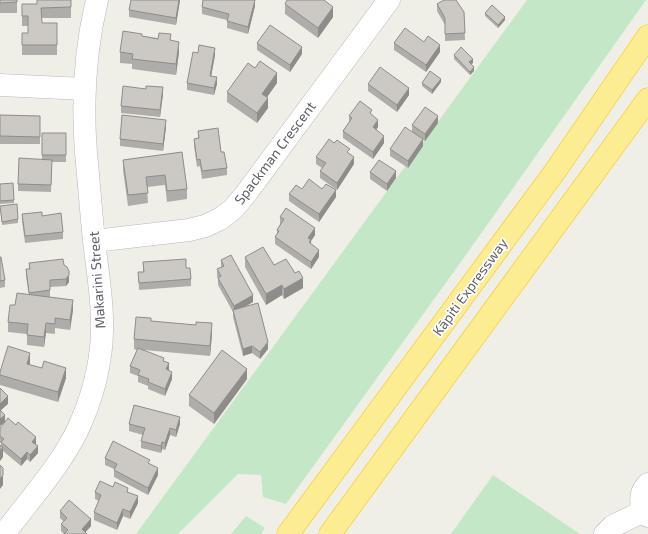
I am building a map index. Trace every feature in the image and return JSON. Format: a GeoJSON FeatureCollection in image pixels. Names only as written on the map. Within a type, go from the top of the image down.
{"type":"FeatureCollection","features":[{"type":"Feature","properties":{"kind":"highway","name":"Kāpiti Expressway"},"geometry":{"type":"LineString","coordinates":[[288,534],[556,170],[648,36]]}},
{"type":"Feature","properties":{"kind":"highway"},"geometry":{"type":"LineString","coordinates":[[330,534],[648,99]]}},
{"type":"Feature","properties":{"kind":"street","name":"Makarini Street"},"geometry":{"type":"LineString","coordinates":[[4,534],[74,439],[90,397],[97,367],[102,323],[86,151],[85,89],[88,56],[97,0]]}},
{"type":"Feature","properties":{"kind":"street","name":"Spackman Crescent"},"geometry":{"type":"LineString","coordinates":[[94,241],[189,230],[205,226],[220,219],[233,209],[246,194],[389,0]]}},
{"type":"Feature","properties":{"kind":"street"},"geometry":{"type":"LineString","coordinates":[[0,85],[85,89]]}},
{"type":"Feature","properties":{"kind":"street"},"geometry":{"type":"LineString","coordinates":[[605,534],[613,526],[646,513],[641,503],[641,495],[648,484]]}},
{"type":"Feature","properties":{"kind":"green space"},"geometry":{"type":"Polygon","coordinates":[[[527,0],[646,0],[458,266],[286,504],[263,497],[261,475],[238,474],[178,534],[136,534],[527,0]]]}},
{"type":"Feature","properties":{"kind":"green space"},"geometry":{"type":"Polygon","coordinates":[[[493,475],[580,534],[451,534],[493,475]]]}},
{"type":"Feature","properties":{"kind":"green space"},"geometry":{"type":"Polygon","coordinates":[[[246,516],[265,528],[261,534],[231,534],[246,516]]]}},
{"type":"Feature","properties":{"kind":"building"},"geometry":{"type":"Polygon","coordinates":[[[0,0],[17,0],[17,2],[0,3],[0,0]]]}},
{"type":"Feature","properties":{"kind":"building"},"geometry":{"type":"Polygon","coordinates":[[[37,0],[71,0],[71,7],[41,8],[42,23],[57,23],[57,45],[22,45],[22,33],[28,33],[28,16],[22,16],[22,4],[37,4],[37,0]]]}},
{"type":"Feature","properties":{"kind":"building"},"geometry":{"type":"Polygon","coordinates":[[[131,0],[179,0],[176,18],[129,10],[131,0]]]}},
{"type":"Feature","properties":{"kind":"building"},"geometry":{"type":"Polygon","coordinates":[[[203,0],[255,0],[248,27],[227,21],[229,14],[202,7],[203,0]]]}},
{"type":"Feature","properties":{"kind":"building"},"geometry":{"type":"Polygon","coordinates":[[[287,0],[324,0],[333,7],[318,28],[285,4],[287,0]]]}},
{"type":"Feature","properties":{"kind":"building"},"geometry":{"type":"Polygon","coordinates":[[[444,0],[456,0],[464,12],[465,33],[445,34],[445,18],[437,4],[444,0]]]}},
{"type":"Feature","properties":{"kind":"building"},"geometry":{"type":"Polygon","coordinates":[[[492,5],[505,17],[498,25],[485,13],[492,5]]]}},
{"type":"Feature","properties":{"kind":"building"},"geometry":{"type":"Polygon","coordinates":[[[270,25],[302,47],[290,65],[257,43],[270,25]]]}},
{"type":"Feature","properties":{"kind":"building"},"geometry":{"type":"Polygon","coordinates":[[[405,28],[424,42],[428,36],[440,45],[426,65],[394,43],[405,28]]]}},
{"type":"Feature","properties":{"kind":"building"},"geometry":{"type":"Polygon","coordinates":[[[123,31],[142,34],[142,36],[158,39],[159,33],[171,34],[170,40],[179,42],[176,64],[132,59],[133,54],[120,52],[123,31]]]}},
{"type":"Feature","properties":{"kind":"building"},"geometry":{"type":"Polygon","coordinates":[[[199,45],[215,48],[210,76],[217,77],[214,88],[187,83],[193,52],[198,53],[199,45]]]}},
{"type":"Feature","properties":{"kind":"building"},"geometry":{"type":"Polygon","coordinates":[[[461,47],[473,59],[469,62],[474,67],[470,72],[454,55],[461,47]]]}},
{"type":"Feature","properties":{"kind":"building"},"geometry":{"type":"Polygon","coordinates":[[[260,61],[277,73],[262,94],[268,98],[257,113],[227,92],[248,63],[255,68],[260,61]]]}},
{"type":"Feature","properties":{"kind":"building"},"geometry":{"type":"Polygon","coordinates":[[[380,67],[409,88],[397,105],[368,84],[380,67]]]}},
{"type":"Feature","properties":{"kind":"building"},"geometry":{"type":"Polygon","coordinates":[[[430,71],[441,79],[432,90],[422,83],[430,71]]]}},
{"type":"Feature","properties":{"kind":"building"},"geometry":{"type":"Polygon","coordinates":[[[123,86],[146,89],[146,86],[163,87],[160,110],[121,106],[123,86]]]}},
{"type":"Feature","properties":{"kind":"building"},"geometry":{"type":"Polygon","coordinates":[[[360,101],[372,110],[370,113],[378,120],[373,127],[384,136],[373,152],[343,131],[352,118],[349,116],[360,101]]]}},
{"type":"Feature","properties":{"kind":"building"},"geometry":{"type":"Polygon","coordinates":[[[425,107],[438,116],[425,134],[412,125],[425,107]]]}},
{"type":"Feature","properties":{"kind":"building"},"geometry":{"type":"Polygon","coordinates":[[[0,115],[40,116],[40,137],[0,136],[0,115]]]}},
{"type":"Feature","properties":{"kind":"building"},"geometry":{"type":"Polygon","coordinates":[[[122,115],[166,120],[163,144],[120,139],[122,115]]]}},
{"type":"Feature","properties":{"kind":"building"},"geometry":{"type":"Polygon","coordinates":[[[405,127],[423,139],[408,161],[390,149],[405,127]]]}},
{"type":"Feature","properties":{"kind":"building"},"geometry":{"type":"Polygon","coordinates":[[[218,128],[221,152],[224,152],[227,168],[202,171],[200,159],[197,160],[194,139],[199,138],[198,131],[218,128]]]}},
{"type":"Feature","properties":{"kind":"building"},"geometry":{"type":"Polygon","coordinates":[[[42,133],[66,133],[66,155],[42,155],[42,133]]]}},
{"type":"Feature","properties":{"kind":"building"},"geometry":{"type":"Polygon","coordinates":[[[329,139],[334,143],[337,140],[350,149],[347,152],[354,157],[337,183],[320,171],[326,163],[316,157],[329,139]]]}},
{"type":"Feature","properties":{"kind":"building"},"geometry":{"type":"Polygon","coordinates":[[[182,152],[187,189],[167,191],[165,175],[146,177],[148,193],[128,195],[123,160],[182,152]]]}},
{"type":"Feature","properties":{"kind":"building"},"geometry":{"type":"Polygon","coordinates":[[[19,158],[52,160],[51,185],[18,184],[19,158]]]}},
{"type":"Feature","properties":{"kind":"building"},"geometry":{"type":"Polygon","coordinates":[[[379,160],[396,171],[387,184],[370,172],[379,160]]]}},
{"type":"Feature","properties":{"kind":"building"},"geometry":{"type":"Polygon","coordinates":[[[309,179],[322,189],[326,184],[336,190],[319,214],[289,194],[296,185],[302,189],[309,179]]]}},
{"type":"Feature","properties":{"kind":"building"},"geometry":{"type":"Polygon","coordinates":[[[13,183],[14,200],[0,201],[0,184],[13,183]]]}},
{"type":"Feature","properties":{"kind":"building"},"geometry":{"type":"Polygon","coordinates":[[[17,204],[18,219],[2,222],[0,206],[17,204]]]}},
{"type":"Feature","properties":{"kind":"building"},"geometry":{"type":"Polygon","coordinates":[[[286,208],[315,228],[308,238],[311,240],[309,242],[319,250],[311,262],[275,237],[279,231],[277,230],[284,219],[280,217],[286,208]]]}},
{"type":"Feature","properties":{"kind":"building"},"geometry":{"type":"Polygon","coordinates":[[[42,212],[42,216],[61,213],[63,232],[25,236],[22,214],[42,212]]]}},
{"type":"Feature","properties":{"kind":"building"},"geometry":{"type":"Polygon","coordinates":[[[263,247],[274,265],[286,259],[295,273],[299,271],[303,278],[284,289],[282,285],[266,294],[245,257],[263,247]]]}},
{"type":"Feature","properties":{"kind":"building"},"geometry":{"type":"Polygon","coordinates":[[[231,255],[253,295],[234,306],[218,278],[221,276],[217,269],[224,266],[221,260],[231,255]]]}},
{"type":"Feature","properties":{"kind":"building"},"geometry":{"type":"Polygon","coordinates":[[[0,257],[5,280],[0,281],[0,257]]]}},
{"type":"Feature","properties":{"kind":"building"},"geometry":{"type":"Polygon","coordinates":[[[63,259],[64,265],[69,271],[69,275],[66,279],[50,280],[50,290],[29,293],[26,269],[30,269],[29,263],[63,259]]]}},
{"type":"Feature","properties":{"kind":"building"},"geometry":{"type":"Polygon","coordinates":[[[186,259],[186,268],[190,268],[191,279],[139,283],[138,272],[144,272],[143,262],[186,259]]]}},
{"type":"Feature","properties":{"kind":"building"},"geometry":{"type":"Polygon","coordinates":[[[17,293],[73,300],[70,320],[55,318],[55,324],[46,323],[44,337],[27,335],[28,324],[8,322],[10,305],[15,305],[17,293]]]}},
{"type":"Feature","properties":{"kind":"building"},"geometry":{"type":"Polygon","coordinates":[[[258,303],[268,342],[260,352],[252,346],[243,349],[233,310],[258,303]]]}},
{"type":"Feature","properties":{"kind":"building"},"geometry":{"type":"Polygon","coordinates":[[[136,317],[151,318],[151,321],[196,325],[196,322],[212,323],[210,346],[134,339],[136,317]]]}},
{"type":"Feature","properties":{"kind":"building"},"geometry":{"type":"Polygon","coordinates":[[[8,346],[30,353],[27,364],[42,368],[44,361],[66,368],[58,392],[0,375],[8,346]]]}},
{"type":"Feature","properties":{"kind":"building"},"geometry":{"type":"Polygon","coordinates":[[[138,348],[164,358],[163,361],[169,363],[166,369],[172,372],[165,389],[148,382],[149,379],[138,375],[140,370],[130,366],[138,348]]]}},
{"type":"Feature","properties":{"kind":"building"},"geometry":{"type":"Polygon","coordinates":[[[222,350],[247,369],[214,413],[189,395],[222,350]]]}},
{"type":"Feature","properties":{"kind":"building"},"geometry":{"type":"Polygon","coordinates":[[[0,388],[8,396],[0,404],[0,388]]]}},
{"type":"Feature","properties":{"kind":"building"},"geometry":{"type":"Polygon","coordinates":[[[134,405],[180,417],[176,430],[170,428],[165,443],[162,442],[161,446],[141,441],[145,428],[129,424],[134,405]]]}},
{"type":"Feature","properties":{"kind":"building"},"geometry":{"type":"Polygon","coordinates":[[[0,410],[5,415],[0,419],[0,410]]]}},
{"type":"Feature","properties":{"kind":"building"},"geometry":{"type":"Polygon","coordinates":[[[8,418],[16,425],[18,422],[36,437],[32,442],[38,446],[30,455],[27,452],[21,459],[1,442],[4,439],[0,436],[0,428],[8,418]]]}},
{"type":"Feature","properties":{"kind":"building"},"geometry":{"type":"Polygon","coordinates":[[[113,441],[150,460],[148,463],[158,468],[148,488],[114,470],[117,464],[105,458],[113,441]]]}},
{"type":"Feature","properties":{"kind":"building"},"geometry":{"type":"Polygon","coordinates":[[[0,465],[3,468],[3,475],[0,479],[0,465]]]}},
{"type":"Feature","properties":{"kind":"building"},"geometry":{"type":"Polygon","coordinates":[[[100,481],[113,487],[115,482],[128,488],[127,492],[138,496],[130,512],[123,509],[117,523],[94,512],[101,495],[95,492],[100,481]]]}},
{"type":"Feature","properties":{"kind":"building"},"geometry":{"type":"Polygon","coordinates":[[[69,500],[91,519],[82,529],[87,534],[64,534],[68,530],[61,524],[67,518],[60,511],[69,500]]]}}]}
